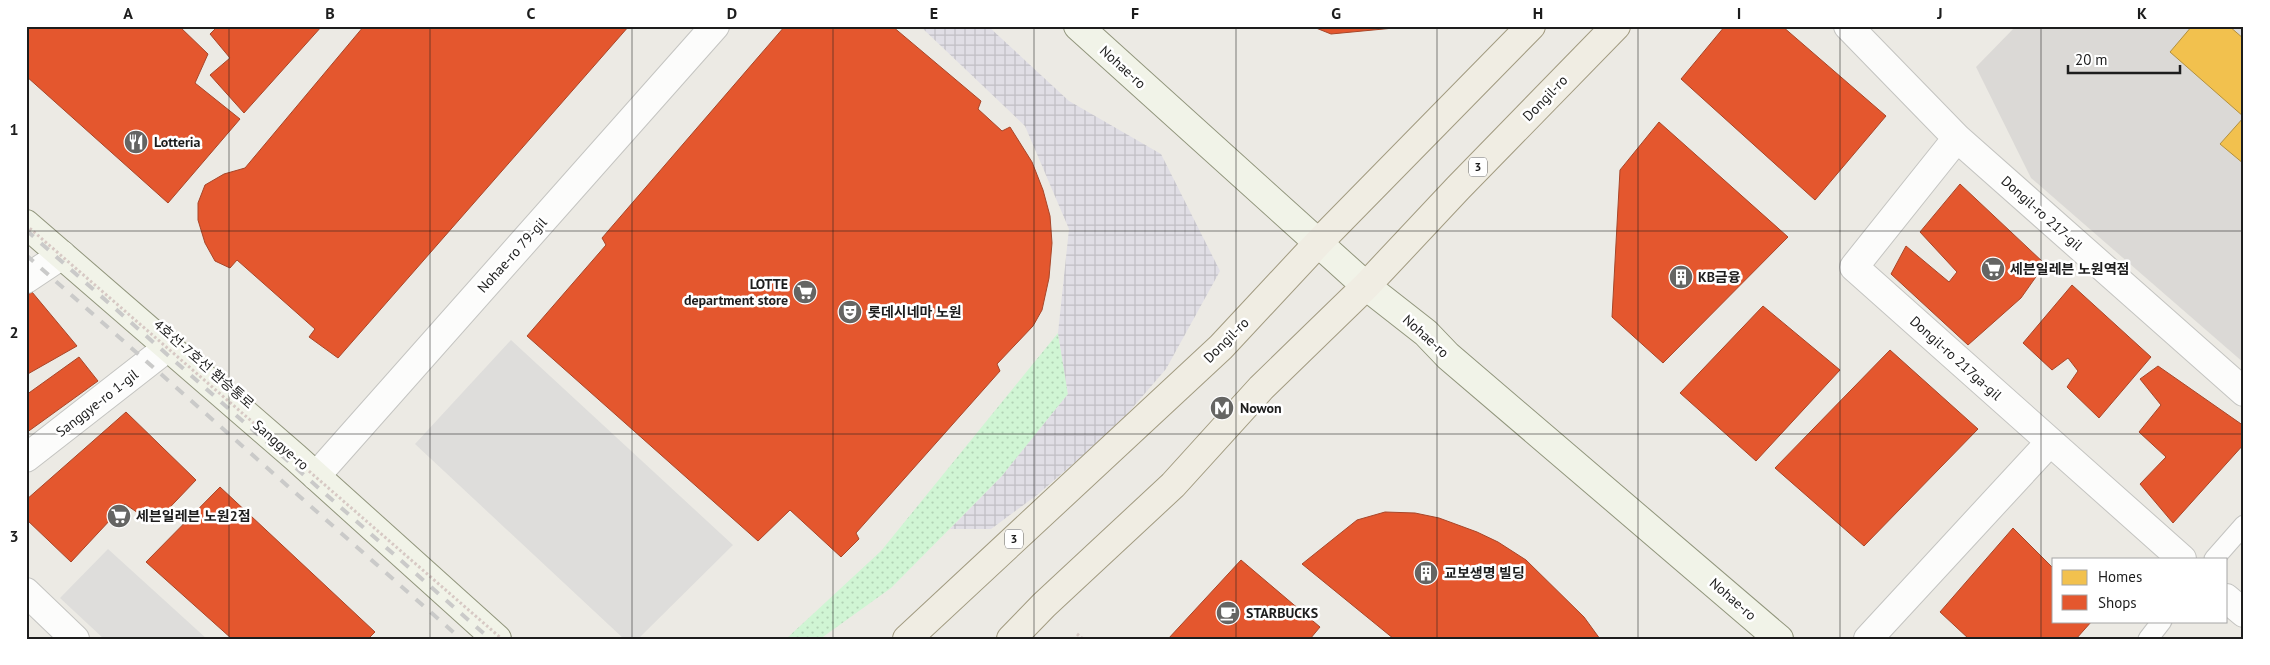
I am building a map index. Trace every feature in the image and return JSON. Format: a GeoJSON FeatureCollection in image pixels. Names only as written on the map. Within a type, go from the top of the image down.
{"type":"FeatureCollection","features":[{"type":"Feature","properties":{"kind":"main road","name":"Nohae-ro"},"geometry":{"type":"LineString","coordinates":[[1078,26],[1366,286],[1426,333],[1448,356],[1780,639]]}},
{"type":"Feature","properties":{"kind":"main road","name":"Dongil-ro"},"geometry":{"type":"LineString","coordinates":[[907,639],[1221,347],[1318,243],[1531,26]]}},
{"type":"Feature","properties":{"kind":"main road","name":"Dongil-ro"},"geometry":{"type":"LineString","coordinates":[[1010,639],[1173,485],[1261,388],[1366,286],[1464,181],[1616,26]]}},
{"type":"Feature","properties":{"kind":"main road","name":"Sanggye-ro"},"geometry":{"type":"LineString","coordinates":[[26,224],[316,476],[497,639]]}},
{"type":"Feature","properties":{"kind":"street","name":"Dongil-ro 217-gil"},"geometry":{"type":"LineString","coordinates":[[1848,26],[1957,138],[2244,392]]}},
{"type":"Feature","properties":{"kind":"street","name":"Nohae-ro 79-gil"},"geometry":{"type":"LineString","coordinates":[[316,476],[707,29]]}},
{"type":"Feature","properties":{"kind":"street","name":"Dongil-ro 217ga-gil"},"geometry":{"type":"LineString","coordinates":[[1957,138],[1854,267],[2181,558]]}},
{"type":"Feature","properties":{"kind":"street"},"geometry":{"type":"LineString","coordinates":[[26,279],[62,255]]}},
{"type":"Feature","properties":{"kind":"street","name":"Sanggye-ro 1-gil"},"geometry":{"type":"LineString","coordinates":[[26,458],[168,348]]}},
{"type":"Feature","properties":{"kind":"street"},"geometry":{"type":"LineString","coordinates":[[1868,639],[2050,442]]}},
{"type":"Feature","properties":{"kind":"street"},"geometry":{"type":"LineString","coordinates":[[26,592],[75,639]]}},
{"type":"Feature","properties":{"kind":"street"},"geometry":{"type":"LineString","coordinates":[[2228,600],[2244,613]]}},
{"type":"Feature","properties":{"kind":"lane"},"geometry":{"type":"LineString","coordinates":[[2215,558],[2244,525]]}},
{"type":"Feature","properties":{"kind":"lane"},"geometry":{"type":"LineString","coordinates":[[2148,639],[2161,622]]}},
{"type":"Feature","properties":{"kind":"path","name":"4호선-7호선 환승통로"},"geometry":{"type":"LineString","coordinates":[[26,224],[502,639]]}},
{"type":"Feature","properties":{"kind":"path"},"geometry":{"type":"LineString","coordinates":[[1077,634],[1083,639]]}},
{"type":"Feature","properties":{"kind":"shaded area"},"geometry":{"type":"Polygon","coordinates":[[[920,26],[988,26],[1069,101],[1161,154],[1220,271],[1166,369],[1115,428],[1037,495],[991,529],[950,529],[1002,476],[1068,394],[1058,333],[1069,229],[1025,126],[920,26]]]}},
{"type":"Feature","properties":{"kind":"shaded area"},"geometry":{"type":"Polygon","coordinates":[[[2016,26],[2244,26],[2244,363],[2031,178],[1976,67],[2016,26]]]}},
{"type":"Feature","properties":{"kind":"shaded area"},"geometry":{"type":"Polygon","coordinates":[[[511,340],[733,545],[638,639],[624,639],[415,444],[511,340]]]}},
{"type":"Feature","properties":{"kind":"shaded area"},"geometry":{"type":"Polygon","coordinates":[[[108,549],[207,639],[104,639],[60,598],[108,549]]]}},
{"type":"Feature","properties":{"kind":"green space"},"geometry":{"type":"Polygon","coordinates":[[[1058,333],[1068,394],[1002,476],[891,588],[820,639],[786,639],[881,551],[1058,333]]]}},
{"type":"Feature","properties":{"kind":"building: Homes"},"geometry":{"type":"Polygon","coordinates":[[[2192,26],[2229,26],[2244,39],[2244,117],[2170,52],[2192,26]]]}},
{"type":"Feature","properties":{"kind":"building: Homes"},"geometry":{"type":"Polygon","coordinates":[[[2244,117],[2244,164],[2220,144],[2244,117]]]}},
{"type":"Feature","properties":{"kind":"building: Shops"},"geometry":{"type":"Polygon","coordinates":[[[26,26],[179,26],[208,54],[195,83],[240,119],[168,203],[26,76],[26,45],[28,39],[26,37],[26,26]]]}},
{"type":"Feature","properties":{"kind":"building: Shops"},"geometry":{"type":"Polygon","coordinates":[[[218,26],[322,26],[244,113],[210,75],[230,58],[210,34],[218,26]]]}},
{"type":"Feature","properties":{"kind":"building: Shops"},"geometry":{"type":"Polygon","coordinates":[[[364,26],[629,26],[338,358],[309,337],[315,329],[237,260],[230,268],[215,261],[205,243],[198,220],[198,203],[205,185],[224,174],[245,168],[364,26]]]}},
{"type":"Feature","properties":{"kind":"building: Shops","name":"LOTTE department store"},"geometry":{"type":"Polygon","coordinates":[[[785,26],[892,26],[981,101],[978,109],[1002,131],[1010,127],[1032,162],[1043,190],[1050,216],[1052,243],[1049,278],[1042,310],[1033,326],[997,364],[1000,371],[856,533],[859,539],[841,557],[790,510],[758,541],[527,336],[606,245],[602,238],[785,26]]]}},
{"type":"Feature","properties":{"kind":"building: Shops"},"geometry":{"type":"Polygon","coordinates":[[[1311,26],[1415,26],[1331,34],[1311,26]]]}},
{"type":"Feature","properties":{"kind":"building: Shops"},"geometry":{"type":"Polygon","coordinates":[[[1725,26],[1782,26],[1886,116],[1815,200],[1681,79],[1725,26]]]}},
{"type":"Feature","properties":{"kind":"building: Shops","name":"KB금융"},"geometry":{"type":"Polygon","coordinates":[[[1659,122],[1788,237],[1663,363],[1612,317],[1620,170],[1659,122]]]}},
{"type":"Feature","properties":{"kind":"building: Shops"},"geometry":{"type":"Polygon","coordinates":[[[1960,184],[2045,264],[2021,298],[1968,345],[1891,274],[1906,246],[1949,282],[1957,272],[1920,232],[1960,184]]]}},
{"type":"Feature","properties":{"kind":"building: Shops"},"geometry":{"type":"Polygon","coordinates":[[[2072,285],[2151,357],[2099,418],[2067,387],[2078,371],[2068,358],[2052,370],[2023,343],[2072,285]]]}},
{"type":"Feature","properties":{"kind":"building: Shops"},"geometry":{"type":"Polygon","coordinates":[[[32,292],[77,346],[26,375],[26,296],[32,292]]]}},
{"type":"Feature","properties":{"kind":"building: Shops"},"geometry":{"type":"Polygon","coordinates":[[[1763,306],[1840,370],[1756,461],[1680,393],[1763,306]]]}},
{"type":"Feature","properties":{"kind":"building: Shops"},"geometry":{"type":"Polygon","coordinates":[[[1890,350],[1978,429],[1864,546],[1775,468],[1890,350]]]}},
{"type":"Feature","properties":{"kind":"building: Shops"},"geometry":{"type":"Polygon","coordinates":[[[79,357],[98,381],[26,433],[26,395],[79,357]]]}},
{"type":"Feature","properties":{"kind":"building: Shops"},"geometry":{"type":"Polygon","coordinates":[[[2158,366],[2244,426],[2244,444],[2173,523],[2140,484],[2166,457],[2139,432],[2161,405],[2140,379],[2158,366]]]}},
{"type":"Feature","properties":{"kind":"building: Shops"},"geometry":{"type":"Polygon","coordinates":[[[126,412],[196,480],[154,524],[125,504],[71,562],[26,519],[26,500],[126,412]]]}},
{"type":"Feature","properties":{"kind":"building: Shops"},"geometry":{"type":"Polygon","coordinates":[[[220,487],[375,632],[368,639],[232,639],[146,562],[220,487]]]}},
{"type":"Feature","properties":{"kind":"building: Shops","name":"교보생명 빌딩"},"geometry":{"type":"Polygon","coordinates":[[[1385,512],[1415,513],[1439,518],[1498,542],[1526,560],[1584,617],[1600,639],[1394,639],[1302,564],[1357,520],[1385,512]]]}},
{"type":"Feature","properties":{"kind":"building: Shops"},"geometry":{"type":"Polygon","coordinates":[[[2013,528],[2052,567],[2052,622],[2091,622],[2076,639],[1969,639],[1940,612],[2013,528]]]}},
{"type":"Feature","properties":{"kind":"building: Shops"},"geometry":{"type":"Polygon","coordinates":[[[1241,560],[1320,627],[1310,639],[1168,639],[1241,560]]]}},
{"type":"Feature","properties":{"kind":"railway"},"geometry":{"type":"LineString","coordinates":[[26,230],[490,639]]}},
{"type":"Feature","properties":{"kind":"railway"},"geometry":{"type":"LineString","coordinates":[[26,255],[461,639]]}},
{"type":"Feature","properties":{"kind":"place","name":"Lotteria"},"geometry":{"type":"Point","coordinates":[136,142]}},
{"type":"Feature","properties":{"kind":"place","name":"세븐일레븐 노원역점"},"geometry":{"type":"Point","coordinates":[1993,269]}},
{"type":"Feature","properties":{"kind":"place","name":"KB금융"},"geometry":{"type":"Point","coordinates":[1681,277]}},
{"type":"Feature","properties":{"kind":"place","name":"LOTTE department store"},"geometry":{"type":"Point","coordinates":[805,292]}},
{"type":"Feature","properties":{"kind":"place","name":"롯데시네마 노원"},"geometry":{"type":"Point","coordinates":[850,312]}},
{"type":"Feature","properties":{"kind":"place","name":"Nowon"},"geometry":{"type":"Point","coordinates":[1222,408]}},
{"type":"Feature","properties":{"kind":"place","name":"세븐일레븐 노원2점"},"geometry":{"type":"Point","coordinates":[119,516]}},
{"type":"Feature","properties":{"kind":"place","name":"교보생명 빌딩"},"geometry":{"type":"Point","coordinates":[1426,573]}},
{"type":"Feature","properties":{"kind":"place","name":"STARBUCKS"},"geometry":{"type":"Point","coordinates":[1228,613]}}]}
